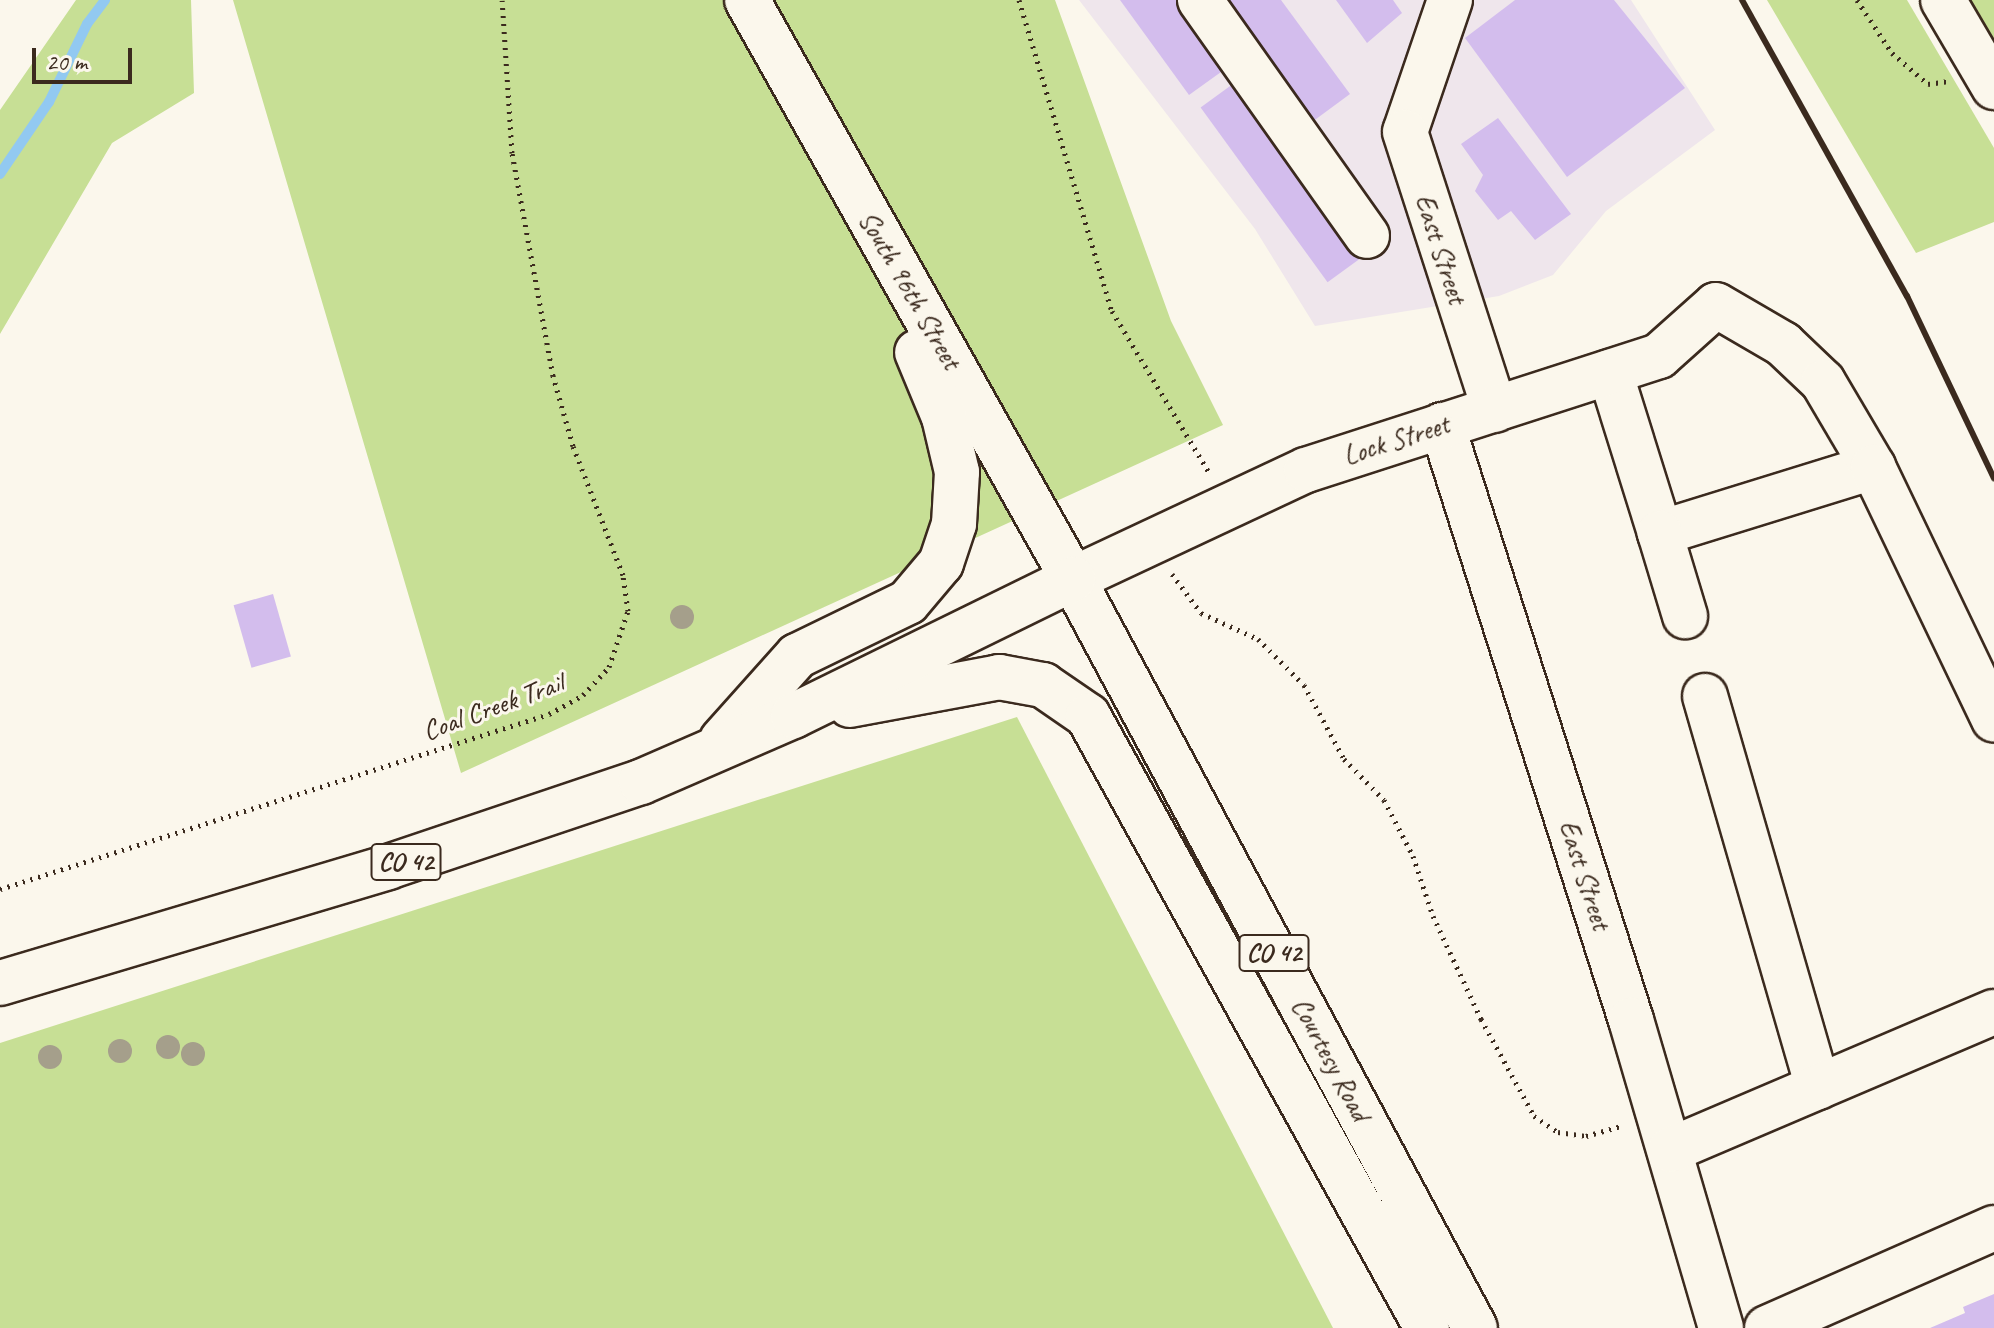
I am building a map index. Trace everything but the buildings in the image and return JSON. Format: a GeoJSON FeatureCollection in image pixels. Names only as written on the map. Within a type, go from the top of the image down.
{"type":"FeatureCollection","features":[{"type":"Feature","properties":{"kind":"main road","name":"South 96th Street"},"geometry":{"type":"LineString","coordinates":[[747,0],[1073,579]]}},
{"type":"Feature","properties":{"kind":"main road"},"geometry":{"type":"LineString","coordinates":[[1200,0],[1367,236]]}},
{"type":"Feature","properties":{"kind":"main road","name":"East Street"},"geometry":{"type":"LineString","coordinates":[[1450,0],[1405,132],[1495,410]]}},
{"type":"Feature","properties":{"kind":"main road"},"geometry":{"type":"LineString","coordinates":[[1945,1],[1976,83]]}},
{"type":"Feature","properties":{"kind":"main road"},"geometry":{"type":"LineString","coordinates":[[712,752],[797,656],[908,602],[941,563],[954,524],[957,472],[944,417],[835,158]]}},
{"type":"Feature","properties":{"kind":"main road","name":"Lock Street"},"geometry":{"type":"LineString","coordinates":[[1073,579],[1227,503],[1331,461],[1659,356],[1716,305],[1783,344],[1823,382],[1873,467]]}},
{"type":"Feature","properties":{"kind":"main road"},"geometry":{"type":"LineString","coordinates":[[1610,372],[1685,616]]}},
{"type":"Feature","properties":{"kind":"main road","name":"East Street"},"geometry":{"type":"LineString","coordinates":[[1442,425],[1664,1133],[1721,1328]]}},
{"type":"Feature","properties":{"kind":"main road"},"geometry":{"type":"LineString","coordinates":[[1660,533],[1873,467],[1994,720]]}},
{"type":"Feature","properties":{"kind":"main road","name":"CO 42"},"geometry":{"type":"LineString","coordinates":[[0,983],[461,844],[712,752],[793,716],[1073,579]]}},
{"type":"Feature","properties":{"kind":"main road","name":"Courtesy Road"},"geometry":{"type":"LineString","coordinates":[[1073,579],[1475,1328]]}},
{"type":"Feature","properties":{"kind":"main road"},"geometry":{"type":"LineString","coordinates":[[793,716],[999,677],[1043,685],[1088,716],[1427,1328]]}},
{"type":"Feature","properties":{"kind":"main road"},"geometry":{"type":"LineString","coordinates":[[1705,696],[1818,1087]]}},
{"type":"Feature","properties":{"kind":"main road"},"geometry":{"type":"LineString","coordinates":[[1664,1133],[1818,1087],[1994,1012]]}},
{"type":"Feature","properties":{"kind":"main road"},"geometry":{"type":"LineString","coordinates":[[1767,1328],[1994,1228]]}},
{"type":"Feature","properties":{"kind":"path","name":"Coal Creek Trail"},"geometry":{"type":"LineString","coordinates":[[0,889],[549,714],[583,695],[609,667],[628,611],[623,575],[573,446],[553,376],[512,153],[502,0]]}},
{"type":"Feature","properties":{"kind":"path"},"geometry":{"type":"LineString","coordinates":[[1019,0],[1112,311],[1227,503]]}},
{"type":"Feature","properties":{"kind":"path"},"geometry":{"type":"LineString","coordinates":[[1857,0],[1892,53],[1928,84],[1976,83]]}},
{"type":"Feature","properties":{"kind":"path"},"geometry":{"type":"LineString","coordinates":[[1147,541],[1201,613],[1258,639],[1304,685],[1344,759],[1384,800],[1413,856],[1433,916],[1475,1007],[1534,1116],[1558,1132],[1586,1136],[1664,1133]]}},
{"type":"Feature","properties":{"kind":"shaded area"},"geometry":{"type":"Polygon","coordinates":[[[1079,0],[1631,0],[1715,130],[1606,211],[1553,275],[1499,296],[1315,326],[1255,229],[1079,0]]]}},
{"type":"Feature","properties":{"kind":"green space"},"geometry":{"type":"Polygon","coordinates":[[[76,0],[191,0],[194,93],[112,143],[0,334],[0,110],[76,0]]]}},
{"type":"Feature","properties":{"kind":"green space"},"geometry":{"type":"Polygon","coordinates":[[[233,0],[1055,0],[1171,321],[1223,425],[461,773],[233,0]]]}},
{"type":"Feature","properties":{"kind":"green space"},"geometry":{"type":"Polygon","coordinates":[[[1767,0],[1907,0],[1994,148],[1994,222],[1916,253],[1767,0]]]}},
{"type":"Feature","properties":{"kind":"green space"},"geometry":{"type":"Polygon","coordinates":[[[1969,0],[1994,0],[1994,41],[1969,0]]]}},
{"type":"Feature","properties":{"kind":"green space"},"geometry":{"type":"Polygon","coordinates":[[[1017,717],[1333,1328],[0,1328],[0,1043],[1017,717]]]}},
{"type":"Feature","properties":{"kind":"waterway"},"geometry":{"type":"LineString","coordinates":[[0,174],[49,102],[87,24],[105,0]]}},
{"type":"Feature","properties":{"kind":"railway"},"geometry":{"type":"LineString","coordinates":[[1742,0],[1907,296],[1994,478]]}}]}
